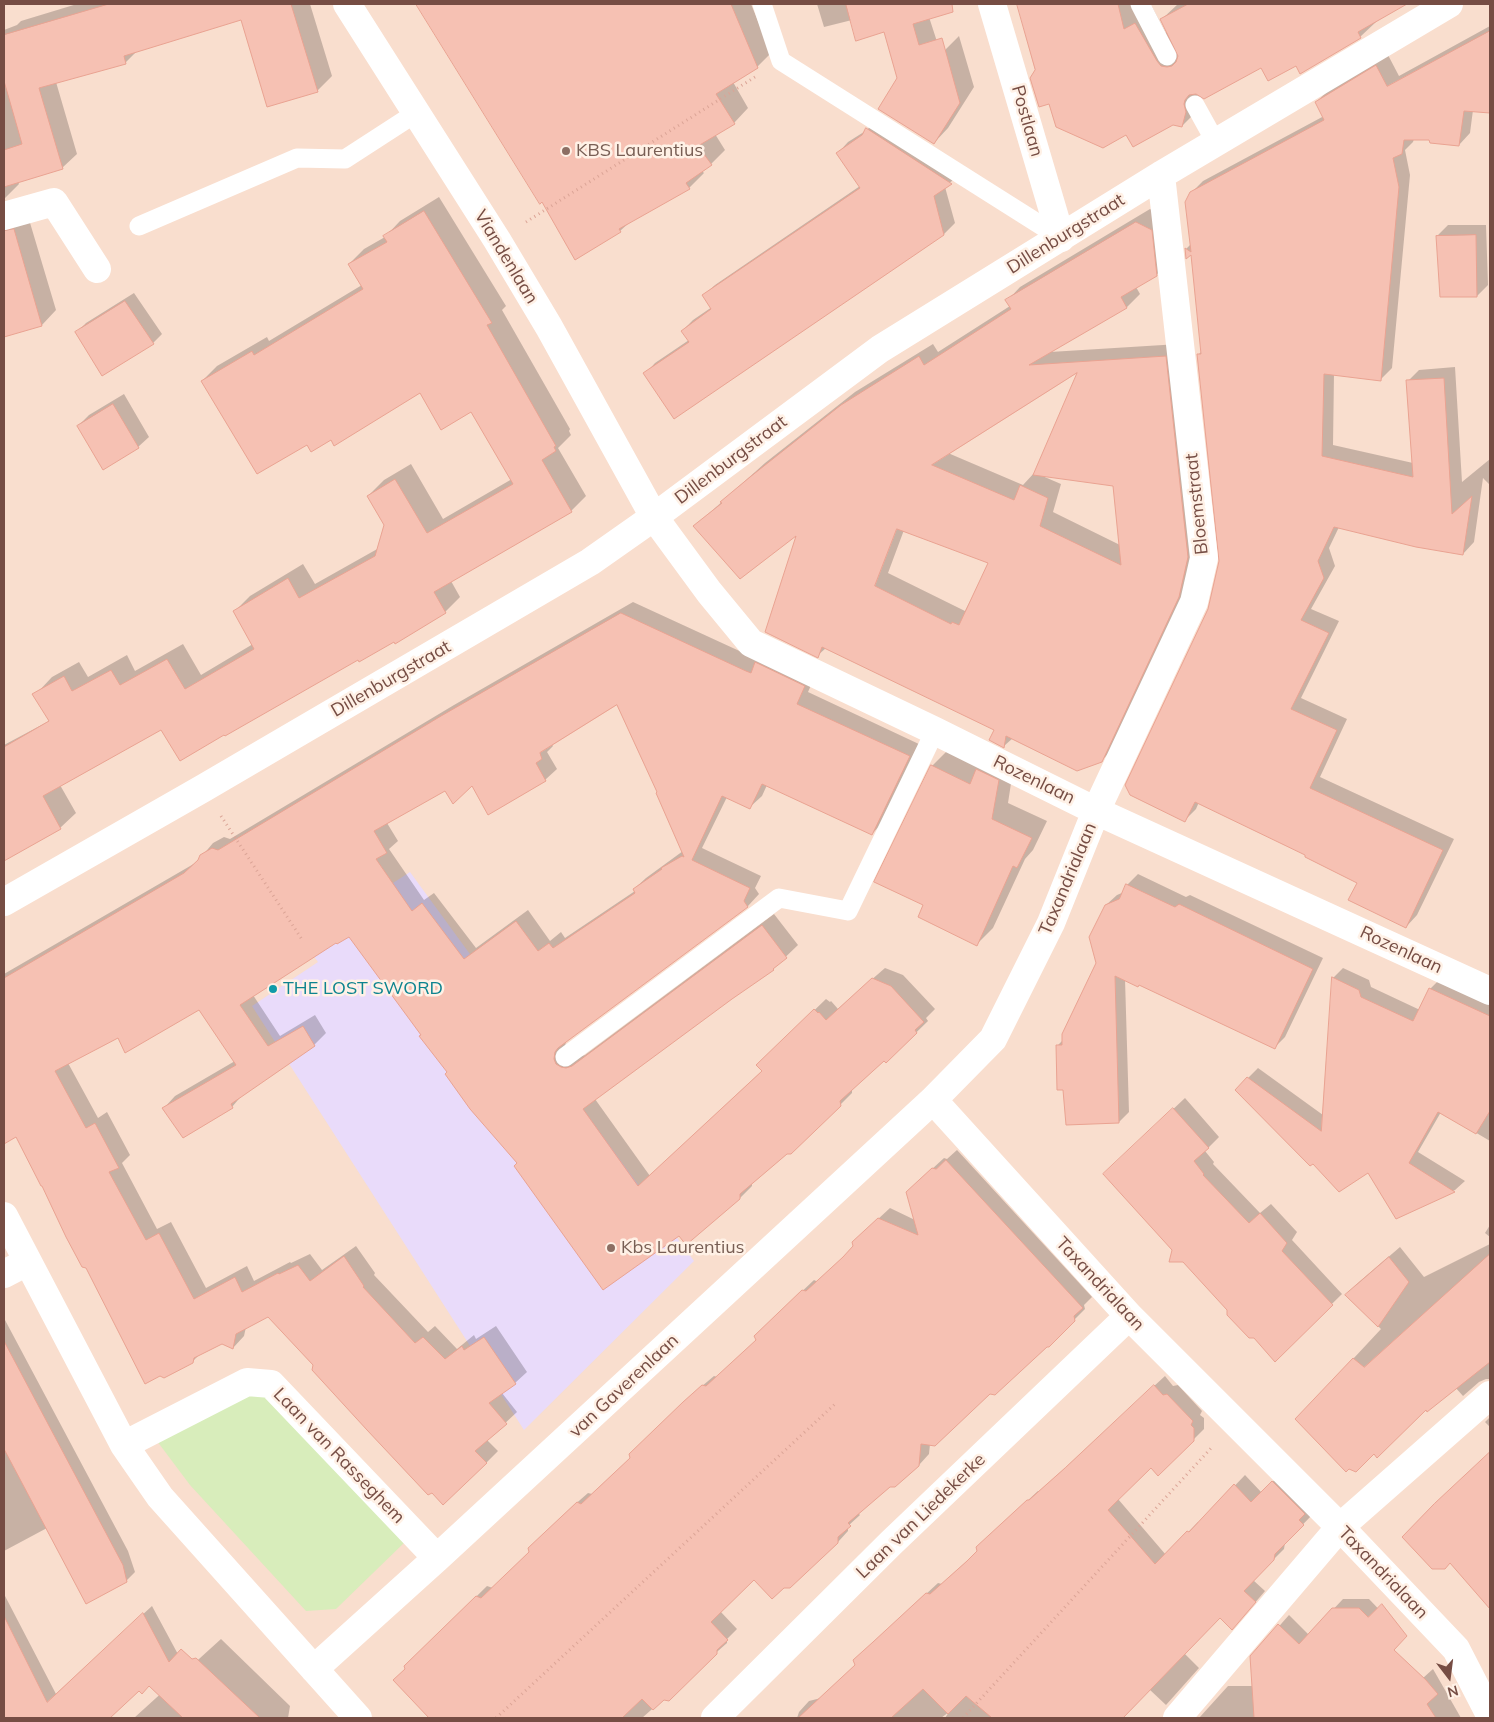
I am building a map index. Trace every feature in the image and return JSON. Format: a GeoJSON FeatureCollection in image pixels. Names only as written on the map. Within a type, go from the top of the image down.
{"type":"FeatureCollection","features":[{"type":"Feature","properties":{"kind":"street","name":"Viandenlaan"},"geometry":{"type":"LineString","coordinates":[[347,4],[497,240],[549,327],[654,517]]}},
{"type":"Feature","properties":{"kind":"street","name":"Postlaan"},"geometry":{"type":"LineString","coordinates":[[992,4],[1061,238]]}},
{"type":"Feature","properties":{"kind":"street","name":"Dillenburgstraat"},"geometry":{"type":"LineString","coordinates":[[4,902],[202,789],[590,562],[880,350],[1161,175],[1449,4]]}},
{"type":"Feature","properties":{"kind":"street","name":"Bloemstraat"},"geometry":{"type":"LineString","coordinates":[[1096,811],[1194,602],[1204,558],[1161,175]]}},
{"type":"Feature","properties":{"kind":"street"},"geometry":{"type":"LineString","coordinates":[[4,216],[54,202],[97,269]]}},
{"type":"Feature","properties":{"kind":"street","name":"Rozenlaan"},"geometry":{"type":"LineString","coordinates":[[654,517],[709,592],[751,643],[1096,811],[1490,991]]}},
{"type":"Feature","properties":{"kind":"street","name":"Taxandrialaan"},"geometry":{"type":"LineString","coordinates":[[1096,811],[1051,923],[993,1039],[933,1100],[1129,1316],[1340,1527],[1456,1649],[1490,1715]]}},
{"type":"Feature","properties":{"kind":"street","name":"van Gaverenlaan"},"geometry":{"type":"LineString","coordinates":[[314,1670],[933,1100]]}},
{"type":"Feature","properties":{"kind":"street"},"geometry":{"type":"LineString","coordinates":[[4,1216],[15,1268],[124,1445],[160,1497],[358,1718]]}},
{"type":"Feature","properties":{"kind":"street","name":"Laan van Liedekerke"},"geometry":{"type":"LineString","coordinates":[[715,1718],[891,1543],[1129,1316]]}},
{"type":"Feature","properties":{"kind":"street","name":"Laan van Rasseghem"},"geometry":{"type":"LineString","coordinates":[[124,1445],[247,1382],[271,1384],[437,1558]]}},
{"type":"Feature","properties":{"kind":"street"},"geometry":{"type":"LineString","coordinates":[[1177,1718],[1340,1527],[1490,1395]]}},
{"type":"Feature","properties":{"kind":"lane"},"geometry":{"type":"LineString","coordinates":[[762,4],[781,61],[1061,238]]}},
{"type":"Feature","properties":{"kind":"lane"},"geometry":{"type":"LineString","coordinates":[[1140,4],[1167,56]]}},
{"type":"Feature","properties":{"kind":"lane"},"geometry":{"type":"LineString","coordinates":[[1195,105],[1216,143]]}},
{"type":"Feature","properties":{"kind":"lane"},"geometry":{"type":"LineString","coordinates":[[139,226],[297,158],[345,159],[416,113]]}},
{"type":"Feature","properties":{"kind":"lane"},"geometry":{"type":"LineString","coordinates":[[565,1057],[780,898],[848,912],[935,731]]}},
{"type":"Feature","properties":{"kind":"path"},"geometry":{"type":"LineString","coordinates":[[497,240],[781,61]]}},
{"type":"Feature","properties":{"kind":"path"},"geometry":{"type":"LineString","coordinates":[[202,789],[303,941]]}},
{"type":"Feature","properties":{"kind":"path"},"geometry":{"type":"LineString","coordinates":[[496,1718],[835,1404]]}},
{"type":"Feature","properties":{"kind":"path"},"geometry":{"type":"LineString","coordinates":[[963,1718],[1235,1422]]}},
{"type":"Feature","properties":{"kind":"shaded area"},"geometry":{"type":"Polygon","coordinates":[[[4,4],[1490,4],[1490,1718],[4,1718],[4,4]]]}},
{"type":"Feature","properties":{"kind":"shaded area"},"geometry":{"type":"Polygon","coordinates":[[[410,872],[694,1261],[524,1430],[252,1006],[318,962],[303,941],[410,872]]]}},
{"type":"Feature","properties":{"kind":"green space"},"geometry":{"type":"Polygon","coordinates":[[[250,1392],[266,1392],[407,1540],[336,1609],[306,1611],[190,1485],[157,1441],[250,1392]]]}},
{"type":"Feature","properties":{"kind":"building"},"geometry":{"type":"Polygon","coordinates":[[[109,4],[291,4],[318,92],[267,107],[241,20],[124,56],[126,64],[39,88],[63,169],[4,187],[4,150],[22,144],[4,81],[4,35],[109,4]]]}},
{"type":"Feature","properties":{"kind":"building","name":"KBS Laurentius"},"geometry":{"type":"Polygon","coordinates":[[[416,4],[731,4],[758,68],[716,94],[735,124],[698,146],[712,165],[686,183],[690,189],[619,229],[621,232],[575,260],[542,202],[540,204],[416,4]]]}},
{"type":"Feature","properties":{"kind":"building"},"geometry":{"type":"Polygon","coordinates":[[[846,4],[952,4],[953,12],[913,24],[919,45],[942,38],[960,103],[934,144],[878,109],[897,78],[884,32],[856,41],[846,4]]]}},
{"type":"Feature","properties":{"kind":"building"},"geometry":{"type":"Polygon","coordinates":[[[1017,4],[1118,4],[1124,29],[1135,23],[1157,61],[1161,66],[1167,67],[1172,66],[1176,62],[1178,56],[1160,19],[1188,4],[1407,4],[1358,32],[1361,38],[1300,74],[1296,66],[1268,81],[1261,68],[1204,99],[1196,94],[1189,95],[1184,104],[1186,112],[1182,127],[1173,125],[1133,147],[1126,135],[1103,148],[1056,127],[1049,104],[1039,107],[1030,78],[1035,70],[1017,4]]]}},
{"type":"Feature","properties":{"kind":"building"},"geometry":{"type":"Polygon","coordinates":[[[1490,31],[1490,113],[1464,111],[1459,146],[1430,143],[1429,140],[1404,140],[1402,154],[1393,158],[1399,187],[1381,381],[1324,374],[1322,456],[1413,477],[1406,380],[1444,378],[1452,514],[1472,496],[1463,555],[1416,547],[1334,527],[1318,561],[1324,578],[1301,620],[1329,633],[1291,709],[1337,730],[1310,788],[1443,850],[1406,928],[1348,900],[1357,883],[1305,857],[1305,855],[1195,802],[1185,822],[1130,795],[1125,785],[1208,609],[1219,561],[1197,354],[1201,354],[1191,255],[1186,259],[1185,248],[1191,252],[1185,202],[1190,192],[1324,120],[1315,102],[1376,65],[1387,86],[1490,31]]]}},
{"type":"Feature","properties":{"kind":"building"},"geometry":{"type":"Polygon","coordinates":[[[866,128],[952,184],[934,196],[944,235],[674,419],[643,373],[689,342],[681,331],[711,309],[702,295],[860,188],[836,153],[862,135],[866,128]]]}},
{"type":"Feature","properties":{"kind":"building"},"geometry":{"type":"Polygon","coordinates":[[[424,211],[492,323],[487,325],[556,446],[554,447],[556,451],[542,460],[572,512],[434,592],[446,613],[395,644],[394,642],[359,662],[358,660],[180,761],[161,730],[43,796],[61,829],[4,861],[4,747],[49,721],[32,694],[64,676],[72,691],[111,670],[120,685],[167,659],[185,689],[254,649],[233,611],[288,578],[299,598],[375,556],[384,525],[367,496],[395,479],[427,533],[513,484],[471,412],[441,430],[420,393],[334,446],[331,440],[311,452],[307,445],[257,474],[201,381],[252,351],[254,355],[363,289],[348,264],[387,242],[383,236],[424,211]]]}},
{"type":"Feature","properties":{"kind":"building"},"geometry":{"type":"Polygon","coordinates":[[[1136,222],[1152,230],[1157,276],[1121,297],[1127,308],[1029,365],[1166,356],[1188,557],[1179,597],[1102,762],[1077,771],[1006,736],[1004,748],[989,740],[994,730],[822,647],[818,658],[765,632],[796,536],[740,579],[693,526],[750,477],[841,405],[919,356],[924,365],[1011,309],[1005,300],[1136,222]],[[1077,373],[932,465],[1014,500],[1020,485],[1048,498],[1040,526],[1121,565],[1113,486],[1033,475],[1077,373]],[[897,529],[875,586],[951,624],[952,622],[959,625],[988,563],[897,529]]]}},
{"type":"Feature","properties":{"kind":"building"},"geometry":{"type":"Polygon","coordinates":[[[14,229],[42,326],[4,337],[4,231],[14,229]]]}},
{"type":"Feature","properties":{"kind":"building"},"geometry":{"type":"Polygon","coordinates":[[[1476,235],[1477,297],[1440,297],[1436,236],[1476,235]]]}},
{"type":"Feature","properties":{"kind":"building"},"geometry":{"type":"Polygon","coordinates":[[[125,301],[154,344],[102,376],[75,332],[125,301]]]}},
{"type":"Feature","properties":{"kind":"building"},"geometry":{"type":"Polygon","coordinates":[[[113,404],[139,448],[103,470],[77,426],[113,404]]]}},
{"type":"Feature","properties":{"kind":"building"},"geometry":{"type":"Polygon","coordinates":[[[621,613],[751,673],[755,662],[805,686],[797,704],[910,756],[872,835],[762,784],[750,809],[722,796],[692,860],[750,888],[744,901],[748,907],[555,1052],[554,1059],[556,1064],[566,1068],[572,1066],[762,925],[787,958],[774,970],[583,1109],[638,1186],[762,1071],[756,1065],[814,1009],[826,1020],[872,978],[891,986],[924,1022],[915,1030],[917,1033],[886,1063],[884,1061],[840,1101],[841,1106],[791,1154],[787,1154],[740,1194],[740,1199],[686,1245],[679,1236],[603,1290],[514,1166],[517,1163],[470,1109],[445,1074],[447,1072],[419,1036],[421,1035],[349,937],[336,943],[240,1005],[268,1046],[303,1026],[315,1046],[231,1104],[233,1108],[183,1138],[162,1108],[236,1065],[199,1010],[125,1053],[118,1038],[55,1071],[86,1128],[95,1123],[119,1168],[109,1172],[146,1240],[159,1233],[194,1299],[235,1277],[242,1292],[298,1265],[310,1281],[344,1256],[363,1287],[415,1343],[423,1337],[445,1359],[462,1346],[464,1350],[484,1337],[516,1384],[489,1403],[507,1424],[475,1451],[487,1463],[443,1505],[432,1493],[428,1495],[367,1430],[312,1370],[313,1365],[268,1317],[236,1334],[233,1349],[222,1344],[194,1358],[193,1363],[164,1378],[160,1376],[145,1384],[86,1268],[82,1267],[66,1237],[16,1137],[4,1144],[4,978],[184,873],[198,860],[200,855],[212,848],[218,850],[441,716],[621,613]],[[617,705],[540,753],[542,759],[536,763],[546,781],[488,815],[472,786],[453,804],[445,791],[374,831],[387,853],[376,859],[412,911],[422,903],[464,959],[516,921],[538,951],[549,943],[553,948],[635,893],[633,889],[661,868],[682,856],[684,857],[657,792],[617,705]]]}},
{"type":"Feature","properties":{"kind":"building"},"geometry":{"type":"Polygon","coordinates":[[[931,765],[970,784],[976,769],[999,780],[992,819],[1032,838],[1017,868],[1013,866],[977,946],[918,917],[923,905],[874,882],[931,765]]]}},
{"type":"Feature","properties":{"kind":"building"},"geometry":{"type":"Polygon","coordinates":[[[1126,884],[1175,907],[1179,904],[1313,969],[1275,1049],[1139,985],[1138,987],[1115,976],[1119,1123],[1066,1125],[1063,1090],[1057,1090],[1056,1045],[1062,1045],[1062,1034],[1096,963],[1089,937],[1105,905],[1119,899],[1126,884]]]}},
{"type":"Feature","properties":{"kind":"building"},"geometry":{"type":"Polygon","coordinates":[[[1332,977],[1359,990],[1361,997],[1413,1021],[1429,988],[1490,1016],[1490,1111],[1476,1134],[1438,1112],[1409,1163],[1455,1192],[1396,1219],[1368,1173],[1339,1192],[1313,1164],[1310,1166],[1235,1090],[1247,1077],[1321,1131],[1332,977]]]}},
{"type":"Feature","properties":{"kind":"building"},"geometry":{"type":"Polygon","coordinates":[[[1173,1108],[1209,1148],[1194,1161],[1203,1175],[1249,1223],[1260,1213],[1287,1243],[1282,1251],[1333,1305],[1275,1362],[1254,1338],[1249,1338],[1227,1315],[1227,1310],[1183,1262],[1169,1262],[1172,1250],[1103,1174],[1173,1108]]]}},
{"type":"Feature","properties":{"kind":"building"},"geometry":{"type":"Polygon","coordinates":[[[946,1160],[1083,1308],[1074,1316],[1075,1321],[995,1395],[990,1394],[935,1446],[921,1444],[919,1466],[895,1487],[890,1487],[848,1523],[851,1526],[838,1537],[838,1543],[790,1588],[784,1588],[772,1599],[754,1580],[711,1622],[728,1640],[717,1650],[717,1654],[669,1701],[664,1700],[653,1710],[642,1699],[622,1718],[429,1718],[393,1680],[405,1669],[404,1666],[476,1596],[481,1598],[529,1552],[528,1548],[577,1502],[581,1504],[630,1458],[629,1454],[683,1402],[702,1385],[706,1386],[756,1340],[754,1336],[802,1290],[806,1291],[843,1257],[853,1246],[852,1242],[878,1218],[918,1235],[906,1192],[932,1168],[936,1169],[946,1160]]]}},
{"type":"Feature","properties":{"kind":"building"},"geometry":{"type":"Polygon","coordinates":[[[1490,1254],[1490,1362],[1427,1412],[1426,1410],[1377,1458],[1374,1454],[1356,1472],[1349,1469],[1346,1472],[1295,1419],[1353,1358],[1364,1367],[1490,1254]]]}},
{"type":"Feature","properties":{"kind":"building"},"geometry":{"type":"Polygon","coordinates":[[[1389,1257],[1409,1282],[1378,1327],[1345,1295],[1389,1257]]]}},
{"type":"Feature","properties":{"kind":"building"},"geometry":{"type":"Polygon","coordinates":[[[4,1341],[123,1565],[127,1582],[86,1604],[4,1449],[4,1341]]]}},
{"type":"Feature","properties":{"kind":"building"},"geometry":{"type":"Polygon","coordinates":[[[1154,1385],[1163,1395],[1167,1394],[1193,1421],[1191,1425],[1194,1428],[1194,1441],[1158,1476],[1151,1468],[1108,1510],[1155,1564],[1187,1531],[1189,1532],[1234,1484],[1251,1502],[1272,1481],[1305,1514],[1299,1520],[1304,1525],[1275,1554],[1274,1560],[1244,1591],[1256,1602],[1232,1630],[1220,1618],[1123,1718],[992,1718],[966,1696],[948,1714],[923,1689],[891,1718],[798,1718],[855,1665],[853,1660],[926,1593],[930,1594],[967,1561],[977,1551],[976,1547],[1154,1385]]]}},
{"type":"Feature","properties":{"kind":"building"},"geometry":{"type":"Polygon","coordinates":[[[1490,1452],[1490,1609],[1450,1563],[1445,1569],[1432,1569],[1402,1537],[1434,1504],[1490,1452]]]}},
{"type":"Feature","properties":{"kind":"building"},"geometry":{"type":"Polygon","coordinates":[[[1382,1604],[1407,1636],[1394,1650],[1438,1694],[1427,1704],[1436,1718],[1254,1718],[1250,1656],[1278,1624],[1299,1644],[1332,1608],[1359,1608],[1368,1617],[1382,1604]]]}},
{"type":"Feature","properties":{"kind":"building"},"geometry":{"type":"Polygon","coordinates":[[[143,1613],[169,1662],[181,1649],[192,1659],[196,1658],[260,1718],[183,1718],[149,1686],[142,1694],[139,1691],[110,1718],[4,1718],[4,1616],[47,1702],[143,1613]]]}},
{"type":"Feature","properties":{"kind":"place","name":"KBS Laurentius"},"geometry":{"type":"Point","coordinates":[566,151]}},
{"type":"Feature","properties":{"kind":"place","name":"THE LOST SWORD"},"geometry":{"type":"Point","coordinates":[273,989]}},
{"type":"Feature","properties":{"kind":"place","name":"Kbs Laurentius"},"geometry":{"type":"Point","coordinates":[611,1248]}}]}
